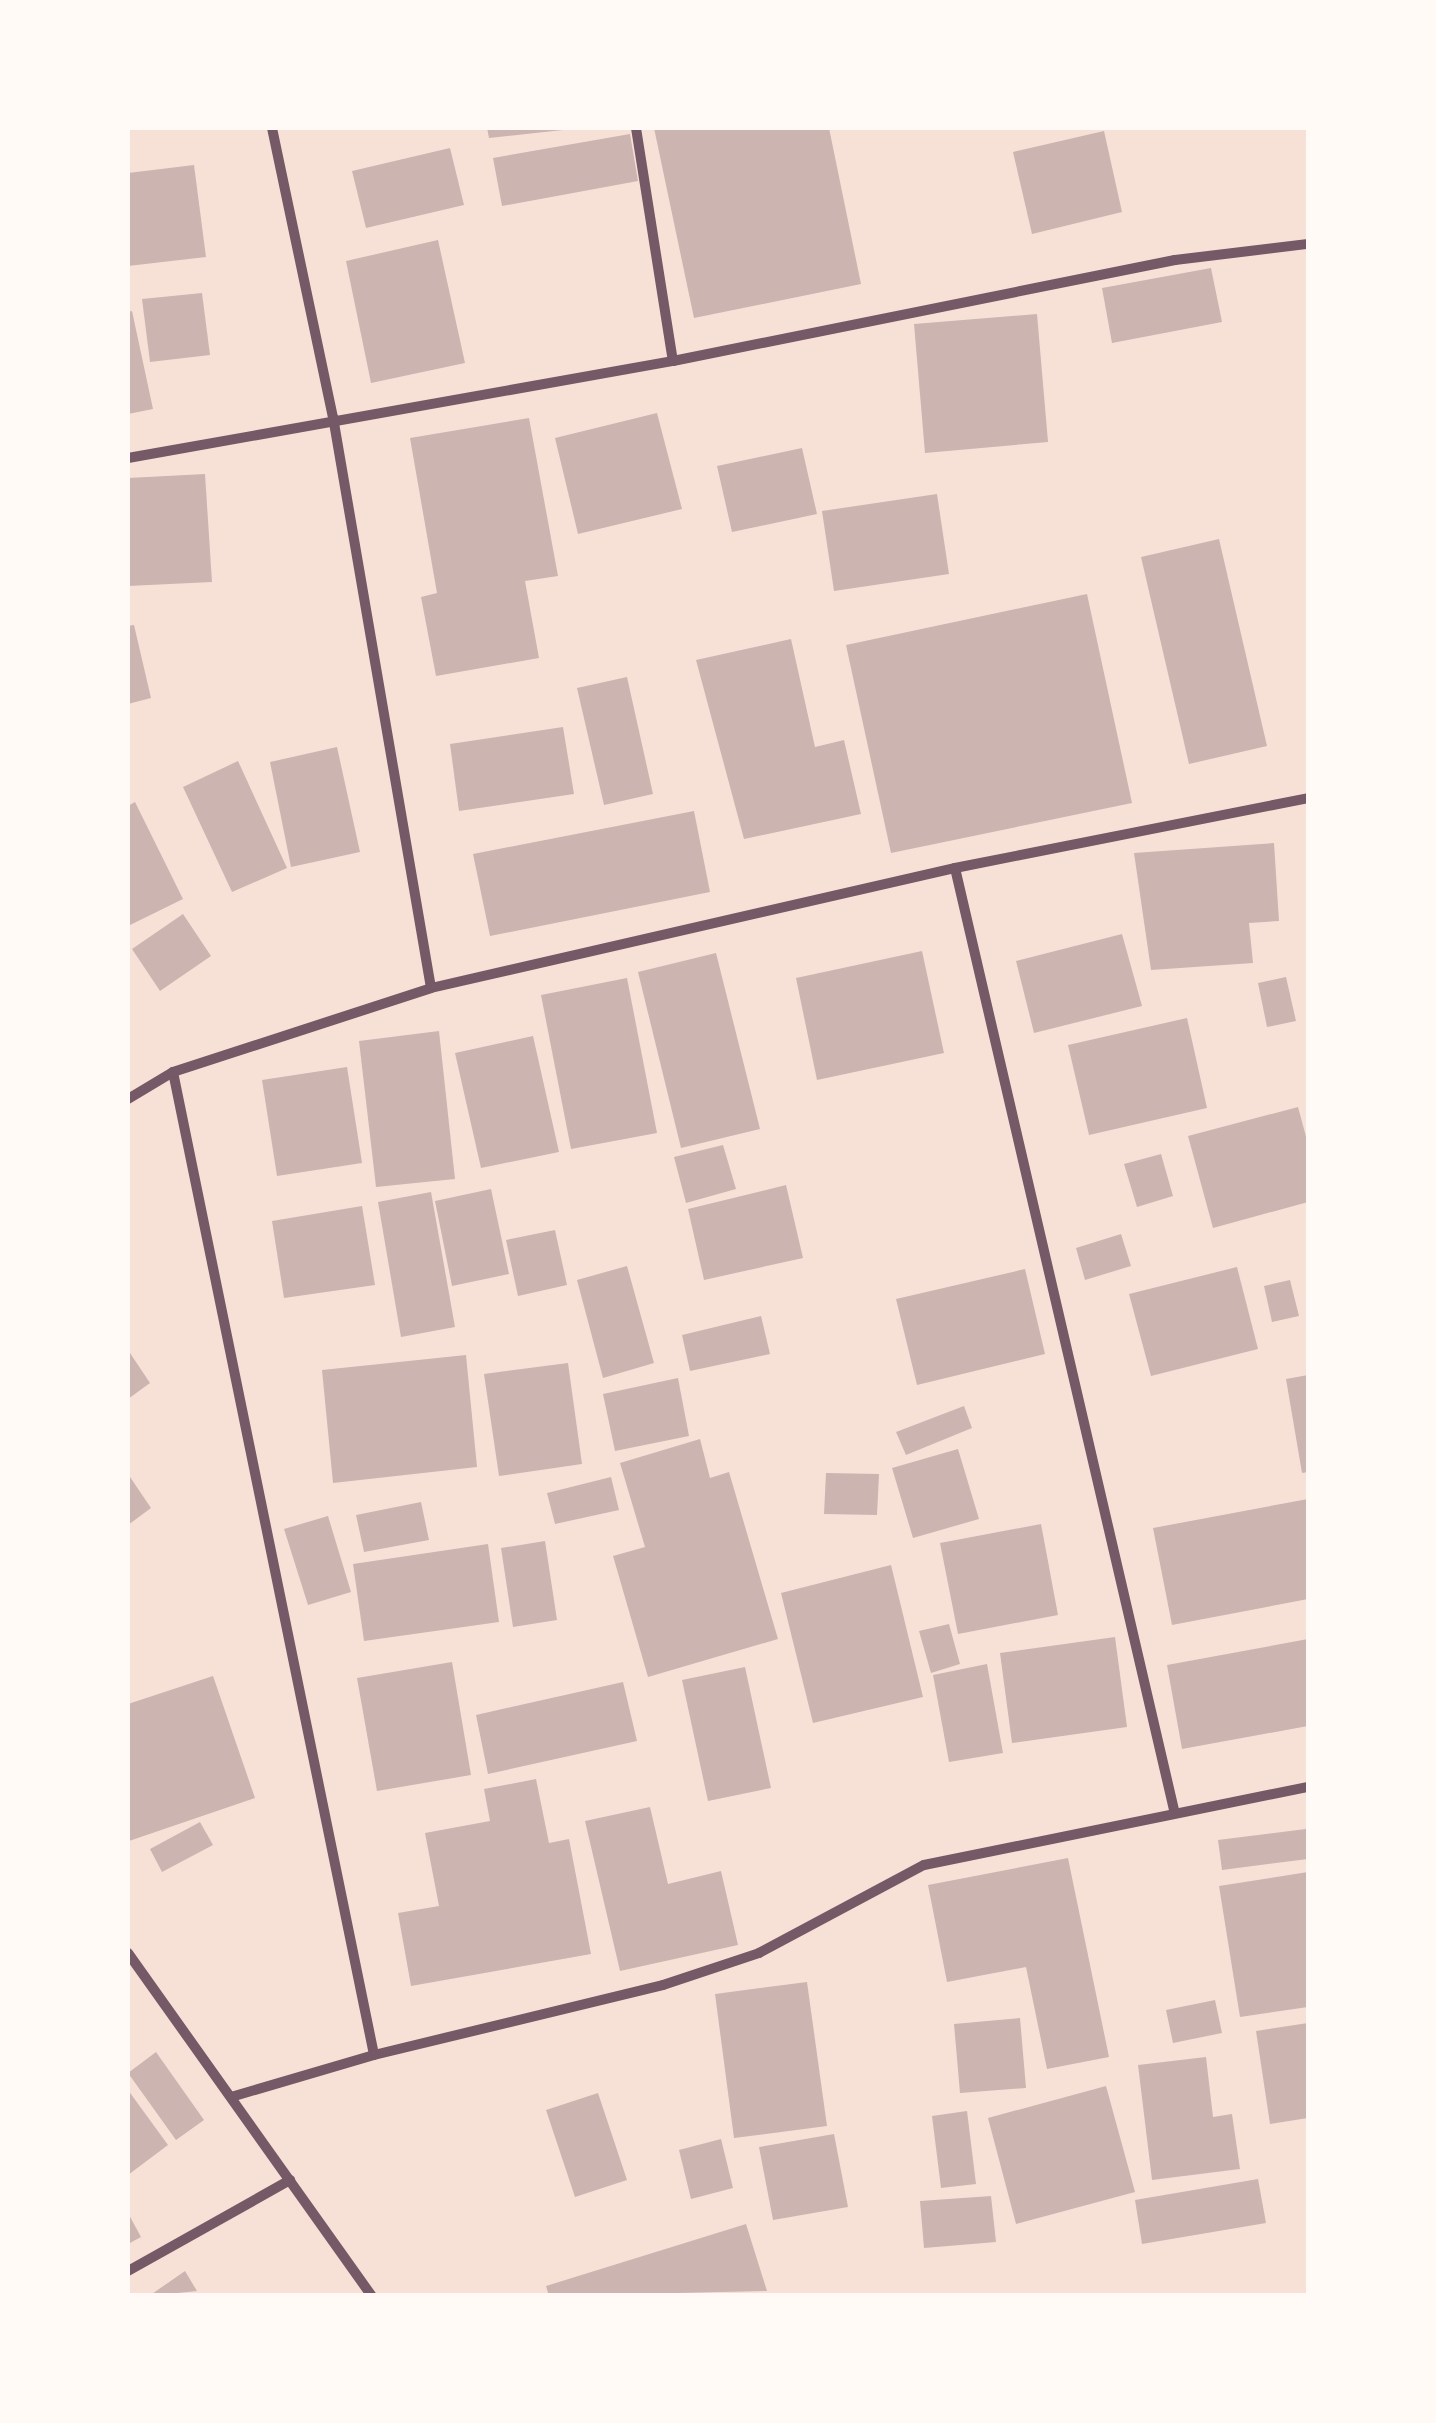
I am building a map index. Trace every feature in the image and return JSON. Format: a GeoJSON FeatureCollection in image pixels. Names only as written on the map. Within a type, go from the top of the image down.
{"type":"FeatureCollection","features":[{"type":"Feature","properties":{"kind":"street"},"geometry":{"type":"LineString","coordinates":[[272,128],[333,417],[431,988]]}},
{"type":"Feature","properties":{"kind":"street"},"geometry":{"type":"LineString","coordinates":[[636,128],[674,361]]}},
{"type":"Feature","properties":{"kind":"street"},"geometry":{"type":"LineString","coordinates":[[128,458],[333,417],[674,361],[1175,260],[1308,244]]}},
{"type":"Feature","properties":{"kind":"street"},"geometry":{"type":"LineString","coordinates":[[128,1098],[173,1072],[431,988],[955,868],[1308,798]]}},
{"type":"Feature","properties":{"kind":"street"},"geometry":{"type":"LineString","coordinates":[[955,868],[1174,1810]]}},
{"type":"Feature","properties":{"kind":"street"},"geometry":{"type":"LineString","coordinates":[[173,1072],[374,2055]]}},
{"type":"Feature","properties":{"kind":"street"},"geometry":{"type":"LineString","coordinates":[[231,2098],[374,2055],[662,1984],[759,1953],[924,1865],[1174,1810],[1308,1787]]}},
{"type":"Feature","properties":{"kind":"street"},"geometry":{"type":"LineString","coordinates":[[128,1953],[372,2296]]}},
{"type":"Feature","properties":{"kind":"street"},"geometry":{"type":"LineString","coordinates":[[128,2271],[290,2180]]}},
{"type":"Feature","properties":{"kind":"building"},"geometry":{"type":"Polygon","coordinates":[[[487,128],[562,128],[563,130],[489,138],[487,128]]]}},
{"type":"Feature","properties":{"kind":"building"},"geometry":{"type":"Polygon","coordinates":[[[654,128],[829,128],[861,284],[694,318],[654,128]]]}},
{"type":"Feature","properties":{"kind":"building"},"geometry":{"type":"Polygon","coordinates":[[[1104,131],[1122,212],[1032,234],[1013,152],[1104,131]]]}},
{"type":"Feature","properties":{"kind":"building"},"geometry":{"type":"Polygon","coordinates":[[[630,134],[638,181],[502,206],[493,158],[630,134]]]}},
{"type":"Feature","properties":{"kind":"building"},"geometry":{"type":"Polygon","coordinates":[[[450,148],[464,205],[366,228],[352,171],[450,148]]]}},
{"type":"Feature","properties":{"kind":"building"},"geometry":{"type":"Polygon","coordinates":[[[194,165],[206,257],[128,266],[128,173],[194,165]]]}},
{"type":"Feature","properties":{"kind":"building"},"geometry":{"type":"Polygon","coordinates":[[[438,240],[465,363],[371,383],[346,261],[438,240]]]}},
{"type":"Feature","properties":{"kind":"building"},"geometry":{"type":"Polygon","coordinates":[[[1211,268],[1222,322],[1112,343],[1102,288],[1211,268]]]}},
{"type":"Feature","properties":{"kind":"building"},"geometry":{"type":"Polygon","coordinates":[[[202,293],[210,355],[150,362],[142,299],[202,293]]]}},
{"type":"Feature","properties":{"kind":"building"},"geometry":{"type":"Polygon","coordinates":[[[132,311],[153,409],[128,414],[128,312],[132,311]]]}},
{"type":"Feature","properties":{"kind":"building"},"geometry":{"type":"Polygon","coordinates":[[[1037,314],[1048,442],[925,453],[914,324],[1037,314]]]}},
{"type":"Feature","properties":{"kind":"building"},"geometry":{"type":"Polygon","coordinates":[[[657,413],[682,509],[578,534],[555,438],[657,413]]]}},
{"type":"Feature","properties":{"kind":"building"},"geometry":{"type":"Polygon","coordinates":[[[529,418],[558,576],[525,581],[539,658],[436,676],[421,597],[437,593],[410,438],[529,418]]]}},
{"type":"Feature","properties":{"kind":"building"},"geometry":{"type":"Polygon","coordinates":[[[802,448],[817,514],[732,532],[717,466],[802,448]]]}},
{"type":"Feature","properties":{"kind":"building"},"geometry":{"type":"Polygon","coordinates":[[[205,474],[212,582],[128,586],[128,478],[205,474]]]}},
{"type":"Feature","properties":{"kind":"building"},"geometry":{"type":"Polygon","coordinates":[[[937,494],[949,574],[834,591],[822,511],[937,494]]]}},
{"type":"Feature","properties":{"kind":"building"},"geometry":{"type":"Polygon","coordinates":[[[1219,539],[1267,746],[1189,764],[1141,557],[1219,539]]]}},
{"type":"Feature","properties":{"kind":"building"},"geometry":{"type":"Polygon","coordinates":[[[1087,594],[1132,803],[891,853],[846,645],[1087,594]]]}},
{"type":"Feature","properties":{"kind":"building"},"geometry":{"type":"Polygon","coordinates":[[[134,625],[151,698],[128,704],[128,626],[134,625]]]}},
{"type":"Feature","properties":{"kind":"building"},"geometry":{"type":"Polygon","coordinates":[[[791,639],[815,747],[844,740],[861,814],[744,839],[696,660],[791,639]]]}},
{"type":"Feature","properties":{"kind":"building"},"geometry":{"type":"Polygon","coordinates":[[[627,677],[653,794],[604,805],[577,688],[627,677]]]}},
{"type":"Feature","properties":{"kind":"building"},"geometry":{"type":"Polygon","coordinates":[[[563,727],[574,794],[459,811],[450,744],[563,727]]]}},
{"type":"Feature","properties":{"kind":"building"},"geometry":{"type":"Polygon","coordinates":[[[337,747],[360,852],[291,867],[270,762],[337,747]]]}},
{"type":"Feature","properties":{"kind":"building"},"geometry":{"type":"Polygon","coordinates":[[[238,761],[287,868],[232,892],[183,787],[238,761]]]}},
{"type":"Feature","properties":{"kind":"building"},"geometry":{"type":"Polygon","coordinates":[[[135,802],[183,899],[128,926],[128,806],[135,802]]]}},
{"type":"Feature","properties":{"kind":"building"},"geometry":{"type":"Polygon","coordinates":[[[694,811],[710,892],[490,936],[473,854],[694,811]]]}},
{"type":"Feature","properties":{"kind":"building"},"geometry":{"type":"Polygon","coordinates":[[[1274,843],[1279,921],[1249,923],[1253,963],[1151,970],[1134,853],[1274,843]]]}},
{"type":"Feature","properties":{"kind":"building"},"geometry":{"type":"Polygon","coordinates":[[[183,914],[211,956],[160,991],[132,949],[183,914]]]}},
{"type":"Feature","properties":{"kind":"building"},"geometry":{"type":"Polygon","coordinates":[[[1122,934],[1142,1006],[1034,1033],[1016,961],[1122,934]]]}},
{"type":"Feature","properties":{"kind":"building"},"geometry":{"type":"Polygon","coordinates":[[[922,951],[944,1053],[817,1080],[796,978],[922,951]]]}},
{"type":"Feature","properties":{"kind":"building"},"geometry":{"type":"Polygon","coordinates":[[[716,953],[760,1129],[681,1148],[638,972],[716,953]]]}},
{"type":"Feature","properties":{"kind":"building"},"geometry":{"type":"Polygon","coordinates":[[[1286,977],[1296,1021],[1267,1027],[1258,983],[1286,977]]]}},
{"type":"Feature","properties":{"kind":"building"},"geometry":{"type":"Polygon","coordinates":[[[627,978],[657,1133],[571,1149],[541,995],[627,978]]]}},
{"type":"Feature","properties":{"kind":"building"},"geometry":{"type":"Polygon","coordinates":[[[1187,1018],[1207,1108],[1089,1135],[1068,1045],[1187,1018]]]}},
{"type":"Feature","properties":{"kind":"building"},"geometry":{"type":"Polygon","coordinates":[[[439,1031],[455,1179],[376,1187],[359,1041],[439,1031]]]}},
{"type":"Feature","properties":{"kind":"building"},"geometry":{"type":"Polygon","coordinates":[[[533,1036],[559,1152],[481,1168],[455,1053],[533,1036]]]}},
{"type":"Feature","properties":{"kind":"building"},"geometry":{"type":"Polygon","coordinates":[[[347,1067],[362,1163],[277,1176],[262,1080],[347,1067]]]}},
{"type":"Feature","properties":{"kind":"building"},"geometry":{"type":"Polygon","coordinates":[[[1298,1107],[1308,1144],[1308,1202],[1213,1228],[1188,1136],[1298,1107]]]}},
{"type":"Feature","properties":{"kind":"building"},"geometry":{"type":"Polygon","coordinates":[[[723,1145],[736,1189],[686,1203],[674,1157],[723,1145]]]}},
{"type":"Feature","properties":{"kind":"building"},"geometry":{"type":"Polygon","coordinates":[[[1161,1154],[1173,1196],[1137,1207],[1124,1164],[1161,1154]]]}},
{"type":"Feature","properties":{"kind":"building"},"geometry":{"type":"Polygon","coordinates":[[[786,1185],[803,1258],[704,1280],[688,1209],[786,1185]]]}},
{"type":"Feature","properties":{"kind":"building"},"geometry":{"type":"Polygon","coordinates":[[[491,1189],[509,1274],[452,1286],[435,1201],[491,1189]]]}},
{"type":"Feature","properties":{"kind":"building"},"geometry":{"type":"Polygon","coordinates":[[[431,1192],[455,1327],[401,1337],[378,1202],[431,1192]]]}},
{"type":"Feature","properties":{"kind":"building"},"geometry":{"type":"Polygon","coordinates":[[[362,1206],[375,1285],[284,1298],[272,1221],[362,1206]]]}},
{"type":"Feature","properties":{"kind":"building"},"geometry":{"type":"Polygon","coordinates":[[[555,1230],[567,1285],[518,1296],[506,1240],[555,1230]]]}},
{"type":"Feature","properties":{"kind":"building"},"geometry":{"type":"Polygon","coordinates":[[[1121,1234],[1131,1266],[1085,1280],[1076,1248],[1121,1234]]]}},
{"type":"Feature","properties":{"kind":"building"},"geometry":{"type":"Polygon","coordinates":[[[627,1266],[654,1363],[603,1378],[577,1280],[627,1266]]]}},
{"type":"Feature","properties":{"kind":"building"},"geometry":{"type":"Polygon","coordinates":[[[1237,1267],[1258,1349],[1151,1376],[1129,1294],[1237,1267]]]}},
{"type":"Feature","properties":{"kind":"building"},"geometry":{"type":"Polygon","coordinates":[[[1025,1269],[1045,1354],[917,1385],[896,1299],[1025,1269]]]}},
{"type":"Feature","properties":{"kind":"building"},"geometry":{"type":"Polygon","coordinates":[[[1290,1280],[1299,1316],[1272,1322],[1264,1286],[1290,1280]]]}},
{"type":"Feature","properties":{"kind":"building"},"geometry":{"type":"Polygon","coordinates":[[[761,1316],[770,1354],[690,1371],[682,1335],[761,1316]]]}},
{"type":"Feature","properties":{"kind":"building"},"geometry":{"type":"Polygon","coordinates":[[[128,1350],[150,1383],[128,1399],[128,1350]]]}},
{"type":"Feature","properties":{"kind":"building"},"geometry":{"type":"Polygon","coordinates":[[[466,1355],[477,1467],[333,1483],[322,1370],[466,1355]]]}},
{"type":"Feature","properties":{"kind":"building"},"geometry":{"type":"Polygon","coordinates":[[[568,1363],[582,1464],[499,1476],[484,1374],[568,1363]]]}},
{"type":"Feature","properties":{"kind":"building"},"geometry":{"type":"Polygon","coordinates":[[[1308,1375],[1308,1472],[1302,1473],[1286,1379],[1308,1375]]]}},
{"type":"Feature","properties":{"kind":"building"},"geometry":{"type":"Polygon","coordinates":[[[678,1378],[689,1436],[615,1451],[603,1394],[678,1378]]]}},
{"type":"Feature","properties":{"kind":"building"},"geometry":{"type":"Polygon","coordinates":[[[964,1406],[972,1428],[906,1455],[896,1432],[964,1406]]]}},
{"type":"Feature","properties":{"kind":"building"},"geometry":{"type":"Polygon","coordinates":[[[700,1439],[710,1478],[729,1472],[778,1639],[648,1677],[613,1556],[645,1547],[620,1463],[700,1439]]]}},
{"type":"Feature","properties":{"kind":"building"},"geometry":{"type":"Polygon","coordinates":[[[958,1449],[979,1519],[913,1538],[892,1468],[958,1449]]]}},
{"type":"Feature","properties":{"kind":"building"},"geometry":{"type":"Polygon","coordinates":[[[826,1473],[879,1474],[877,1515],[824,1514],[826,1473]]]}},
{"type":"Feature","properties":{"kind":"building"},"geometry":{"type":"Polygon","coordinates":[[[128,1474],[151,1508],[128,1525],[128,1474]]]}},
{"type":"Feature","properties":{"kind":"building"},"geometry":{"type":"Polygon","coordinates":[[[611,1477],[619,1510],[555,1524],[547,1493],[611,1477]]]}},
{"type":"Feature","properties":{"kind":"building"},"geometry":{"type":"Polygon","coordinates":[[[1308,1499],[1308,1599],[1172,1625],[1153,1528],[1308,1499]]]}},
{"type":"Feature","properties":{"kind":"building"},"geometry":{"type":"Polygon","coordinates":[[[421,1502],[429,1540],[364,1552],[356,1515],[421,1502]]]}},
{"type":"Feature","properties":{"kind":"building"},"geometry":{"type":"Polygon","coordinates":[[[328,1516],[351,1592],[308,1605],[284,1529],[328,1516]]]}},
{"type":"Feature","properties":{"kind":"building"},"geometry":{"type":"Polygon","coordinates":[[[1041,1524],[1058,1615],[958,1634],[940,1543],[1041,1524]]]}},
{"type":"Feature","properties":{"kind":"building"},"geometry":{"type":"Polygon","coordinates":[[[545,1541],[557,1620],[513,1627],[501,1548],[545,1541]]]}},
{"type":"Feature","properties":{"kind":"building"},"geometry":{"type":"Polygon","coordinates":[[[488,1544],[499,1622],[364,1641],[353,1564],[488,1544]]]}},
{"type":"Feature","properties":{"kind":"building"},"geometry":{"type":"Polygon","coordinates":[[[891,1565],[923,1697],[813,1723],[781,1593],[891,1565]]]}},
{"type":"Feature","properties":{"kind":"building"},"geometry":{"type":"Polygon","coordinates":[[[949,1624],[960,1664],[931,1673],[919,1631],[949,1624]]]}},
{"type":"Feature","properties":{"kind":"building"},"geometry":{"type":"Polygon","coordinates":[[[1115,1637],[1127,1727],[1012,1743],[1000,1653],[1115,1637]]]}},
{"type":"Feature","properties":{"kind":"building"},"geometry":{"type":"Polygon","coordinates":[[[1308,1639],[1308,1726],[1182,1749],[1167,1665],[1308,1639]]]}},
{"type":"Feature","properties":{"kind":"building"},"geometry":{"type":"Polygon","coordinates":[[[452,1662],[471,1775],[377,1791],[357,1678],[452,1662]]]}},
{"type":"Feature","properties":{"kind":"building"},"geometry":{"type":"Polygon","coordinates":[[[987,1664],[1003,1753],[949,1762],[933,1675],[987,1664]]]}},
{"type":"Feature","properties":{"kind":"building"},"geometry":{"type":"Polygon","coordinates":[[[745,1667],[771,1788],[708,1801],[682,1680],[745,1667]]]}},
{"type":"Feature","properties":{"kind":"building"},"geometry":{"type":"Polygon","coordinates":[[[213,1676],[255,1798],[129,1841],[128,1704],[213,1676]]]}},
{"type":"Feature","properties":{"kind":"building"},"geometry":{"type":"Polygon","coordinates":[[[623,1682],[637,1741],[488,1774],[476,1715],[623,1682]]]}},
{"type":"Feature","properties":{"kind":"building"},"geometry":{"type":"Polygon","coordinates":[[[536,1779],[549,1843],[569,1839],[591,1954],[411,1986],[398,1913],[439,1906],[425,1833],[490,1821],[484,1789],[536,1779]]]}},
{"type":"Feature","properties":{"kind":"building"},"geometry":{"type":"Polygon","coordinates":[[[650,1807],[668,1884],[721,1871],[738,1945],[620,1971],[585,1821],[650,1807]]]}},
{"type":"Feature","properties":{"kind":"building"},"geometry":{"type":"Polygon","coordinates":[[[200,1822],[213,1845],[162,1872],[150,1849],[200,1822]]]}},
{"type":"Feature","properties":{"kind":"building"},"geometry":{"type":"Polygon","coordinates":[[[1306,1829],[1308,1859],[1222,1870],[1218,1840],[1306,1829]]]}},
{"type":"Feature","properties":{"kind":"building"},"geometry":{"type":"Polygon","coordinates":[[[1068,1858],[1109,2057],[1047,2069],[1026,1967],[947,1982],[928,1885],[1068,1858]]]}},
{"type":"Feature","properties":{"kind":"building"},"geometry":{"type":"Polygon","coordinates":[[[1308,1872],[1308,2007],[1240,2017],[1219,1886],[1308,1872]]]}},
{"type":"Feature","properties":{"kind":"building"},"geometry":{"type":"Polygon","coordinates":[[[807,1982],[827,2126],[734,2138],[715,1994],[807,1982]]]}},
{"type":"Feature","properties":{"kind":"building"},"geometry":{"type":"Polygon","coordinates":[[[1215,2000],[1222,2033],[1173,2043],[1166,2010],[1215,2000]]]}},
{"type":"Feature","properties":{"kind":"building"},"geometry":{"type":"Polygon","coordinates":[[[1020,2018],[1026,2088],[960,2093],[954,2024],[1020,2018]]]}},
{"type":"Feature","properties":{"kind":"building"},"geometry":{"type":"Polygon","coordinates":[[[1308,2023],[1308,2118],[1270,2124],[1256,2031],[1308,2023]]]}},
{"type":"Feature","properties":{"kind":"building"},"geometry":{"type":"Polygon","coordinates":[[[156,2052],[204,2120],[176,2140],[128,2073],[156,2052]]]}},
{"type":"Feature","properties":{"kind":"building"},"geometry":{"type":"Polygon","coordinates":[[[1206,2057],[1213,2117],[1232,2114],[1240,2169],[1152,2180],[1138,2065],[1206,2057]]]}},
{"type":"Feature","properties":{"kind":"building"},"geometry":{"type":"Polygon","coordinates":[[[1106,2086],[1135,2192],[1016,2224],[988,2118],[1106,2086]]]}},
{"type":"Feature","properties":{"kind":"building"},"geometry":{"type":"Polygon","coordinates":[[[128,2090],[168,2145],[128,2175],[128,2090]]]}},
{"type":"Feature","properties":{"kind":"building"},"geometry":{"type":"Polygon","coordinates":[[[598,2093],[627,2180],[575,2197],[546,2110],[598,2093]]]}},
{"type":"Feature","properties":{"kind":"building"},"geometry":{"type":"Polygon","coordinates":[[[967,2111],[976,2184],[941,2188],[932,2116],[967,2111]]]}},
{"type":"Feature","properties":{"kind":"building"},"geometry":{"type":"Polygon","coordinates":[[[834,2134],[848,2207],[773,2220],[759,2147],[834,2134]]]}},
{"type":"Feature","properties":{"kind":"building"},"geometry":{"type":"Polygon","coordinates":[[[721,2139],[733,2188],[691,2199],[679,2150],[721,2139]]]}},
{"type":"Feature","properties":{"kind":"building"},"geometry":{"type":"Polygon","coordinates":[[[1258,2179],[1266,2223],[1142,2244],[1135,2200],[1258,2179]]]}},
{"type":"Feature","properties":{"kind":"building"},"geometry":{"type":"Polygon","coordinates":[[[991,2196],[996,2242],[924,2248],[920,2201],[991,2196]]]}},
{"type":"Feature","properties":{"kind":"building"},"geometry":{"type":"Polygon","coordinates":[[[128,2213],[141,2237],[128,2244],[128,2213]]]}},
{"type":"Feature","properties":{"kind":"building"},"geometry":{"type":"Polygon","coordinates":[[[746,2224],[767,2291],[549,2296],[546,2286],[746,2224]]]}},
{"type":"Feature","properties":{"kind":"building"},"geometry":{"type":"Polygon","coordinates":[[[185,2271],[197,2291],[149,2296],[185,2271]]]}}]}
